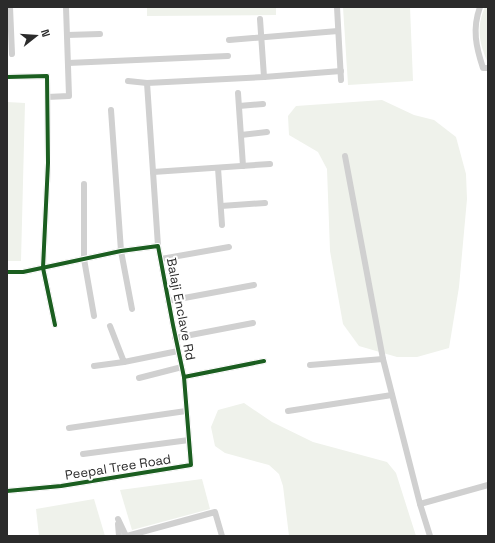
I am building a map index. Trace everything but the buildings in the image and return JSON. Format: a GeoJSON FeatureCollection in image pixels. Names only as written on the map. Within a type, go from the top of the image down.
{"type":"FeatureCollection","features":[{"type":"Feature","properties":{"kind":"street"},"geometry":{"type":"LineString","coordinates":[[10,7],[12,54]]}},
{"type":"Feature","properties":{"kind":"street"},"geometry":{"type":"LineString","coordinates":[[47,97],[69,96],[66,7]]}},
{"type":"Feature","properties":{"kind":"street"},"geometry":{"type":"LineString","coordinates":[[336,7],[341,80]]}},
{"type":"Feature","properties":{"kind":"street"},"geometry":{"type":"LineString","coordinates":[[480,7],[476,18],[477,50],[483,68],[488,68]]}},
{"type":"Feature","properties":{"kind":"street"},"geometry":{"type":"LineString","coordinates":[[260,19],[264,77]]}},
{"type":"Feature","properties":{"kind":"street"},"geometry":{"type":"LineString","coordinates":[[229,40],[338,31]]}},
{"type":"Feature","properties":{"kind":"street"},"geometry":{"type":"LineString","coordinates":[[67,35],[100,34]]}},
{"type":"Feature","properties":{"kind":"street"},"geometry":{"type":"LineString","coordinates":[[68,63],[228,56]]}},
{"type":"Feature","properties":{"kind":"street"},"geometry":{"type":"LineString","coordinates":[[128,81],[147,83],[264,77],[341,71]]}},
{"type":"Feature","properties":{"kind":"street"},"geometry":{"type":"LineString","coordinates":[[7,77],[47,76],[48,163],[43,268],[55,325]]}},
{"type":"Feature","properties":{"kind":"street"},"geometry":{"type":"LineString","coordinates":[[147,83],[158,246]]}},
{"type":"Feature","properties":{"kind":"street"},"geometry":{"type":"LineString","coordinates":[[238,94],[243,166]]}},
{"type":"Feature","properties":{"kind":"street"},"geometry":{"type":"LineString","coordinates":[[239,106],[263,104]]}},
{"type":"Feature","properties":{"kind":"street"},"geometry":{"type":"LineString","coordinates":[[111,110],[121,251],[132,309]]}},
{"type":"Feature","properties":{"kind":"street"},"geometry":{"type":"LineString","coordinates":[[241,135],[267,132]]}},
{"type":"Feature","properties":{"kind":"street"},"geometry":{"type":"LineString","coordinates":[[345,156],[383,359],[420,504],[430,536]]}},
{"type":"Feature","properties":{"kind":"street"},"geometry":{"type":"LineString","coordinates":[[153,172],[270,164]]}},
{"type":"Feature","properties":{"kind":"street"},"geometry":{"type":"LineString","coordinates":[[218,168],[222,226]]}},
{"type":"Feature","properties":{"kind":"street"},"geometry":{"type":"LineString","coordinates":[[84,184],[84,259],[94,316]]}},
{"type":"Feature","properties":{"kind":"street"},"geometry":{"type":"LineString","coordinates":[[221,206],[265,203]]}},
{"type":"Feature","properties":{"kind":"street","name":"Balaji Enclave Rd"},"geometry":{"type":"LineString","coordinates":[[7,272],[23,272],[121,251],[158,246],[175,338],[184,376],[264,361]]}},
{"type":"Feature","properties":{"kind":"street"},"geometry":{"type":"LineString","coordinates":[[161,259],[229,247]]}},
{"type":"Feature","properties":{"kind":"street"},"geometry":{"type":"LineString","coordinates":[[168,301],[254,284]]}},
{"type":"Feature","properties":{"kind":"street"},"geometry":{"type":"LineString","coordinates":[[175,338],[253,323]]}},
{"type":"Feature","properties":{"kind":"street"},"geometry":{"type":"LineString","coordinates":[[110,326],[124,362]]}},
{"type":"Feature","properties":{"kind":"street"},"geometry":{"type":"LineString","coordinates":[[94,366],[124,362],[178,350]]}},
{"type":"Feature","properties":{"kind":"street"},"geometry":{"type":"LineString","coordinates":[[310,365],[383,359]]}},
{"type":"Feature","properties":{"kind":"street"},"geometry":{"type":"LineString","coordinates":[[139,378],[182,368]]}},
{"type":"Feature","properties":{"kind":"street","name":"Peepal Tree Road"},"geometry":{"type":"LineString","coordinates":[[7,491],[61,486],[191,465],[184,376]]}},
{"type":"Feature","properties":{"kind":"street"},"geometry":{"type":"LineString","coordinates":[[288,411],[392,395]]}},
{"type":"Feature","properties":{"kind":"street"},"geometry":{"type":"LineString","coordinates":[[69,428],[186,411]]}},
{"type":"Feature","properties":{"kind":"street"},"geometry":{"type":"LineString","coordinates":[[83,454],[189,440]]}},
{"type":"Feature","properties":{"kind":"street"},"geometry":{"type":"LineString","coordinates":[[420,504],[488,485]]}},
{"type":"Feature","properties":{"kind":"street"},"geometry":{"type":"LineString","coordinates":[[119,536],[118,519],[127,536],[215,512],[222,536]]}},
{"type":"Feature","properties":{"kind":"shaded area"},"geometry":{"type":"Polygon","coordinates":[[[147,7],[276,7],[276,15],[147,16],[147,7]]]}},
{"type":"Feature","properties":{"kind":"shaded area"},"geometry":{"type":"Polygon","coordinates":[[[343,7],[410,7],[413,81],[348,85],[343,7]]]}},
{"type":"Feature","properties":{"kind":"shaded area"},"geometry":{"type":"Polygon","coordinates":[[[485,7],[488,7],[488,63],[482,49],[480,35],[480,21],[485,7]]]}},
{"type":"Feature","properties":{"kind":"shaded area"},"geometry":{"type":"Polygon","coordinates":[[[382,100],[414,115],[434,120],[456,137],[466,174],[467,199],[459,287],[449,348],[417,357],[397,357],[359,346],[343,324],[330,251],[327,169],[318,152],[289,135],[288,116],[296,106],[382,100]]]}},
{"type":"Feature","properties":{"kind":"shaded area"},"geometry":{"type":"Polygon","coordinates":[[[7,102],[25,103],[21,261],[7,261],[7,102]]]}},
{"type":"Feature","properties":{"kind":"shaded area"},"geometry":{"type":"Polygon","coordinates":[[[244,403],[272,422],[313,442],[387,462],[396,473],[416,536],[289,536],[283,486],[279,474],[269,465],[225,453],[215,446],[211,427],[218,410],[244,403]]]}},
{"type":"Feature","properties":{"kind":"shaded area"},"geometry":{"type":"Polygon","coordinates":[[[202,479],[210,509],[132,530],[120,490],[202,479]]]}},
{"type":"Feature","properties":{"kind":"shaded area"},"geometry":{"type":"Polygon","coordinates":[[[94,499],[105,536],[39,536],[36,509],[94,499]]]}},
{"type":"Feature","properties":{"kind":"cycle path"},"geometry":{"type":"LineString","coordinates":[[7,77],[47,76],[48,163],[43,268],[55,325]]}},
{"type":"Feature","properties":{"kind":"cycle path"},"geometry":{"type":"LineString","coordinates":[[7,272],[23,272],[121,251],[158,246],[184,377],[264,361]]}},
{"type":"Feature","properties":{"kind":"cycle path"},"geometry":{"type":"LineString","coordinates":[[7,491],[61,486],[191,465],[184,377]]}}]}
